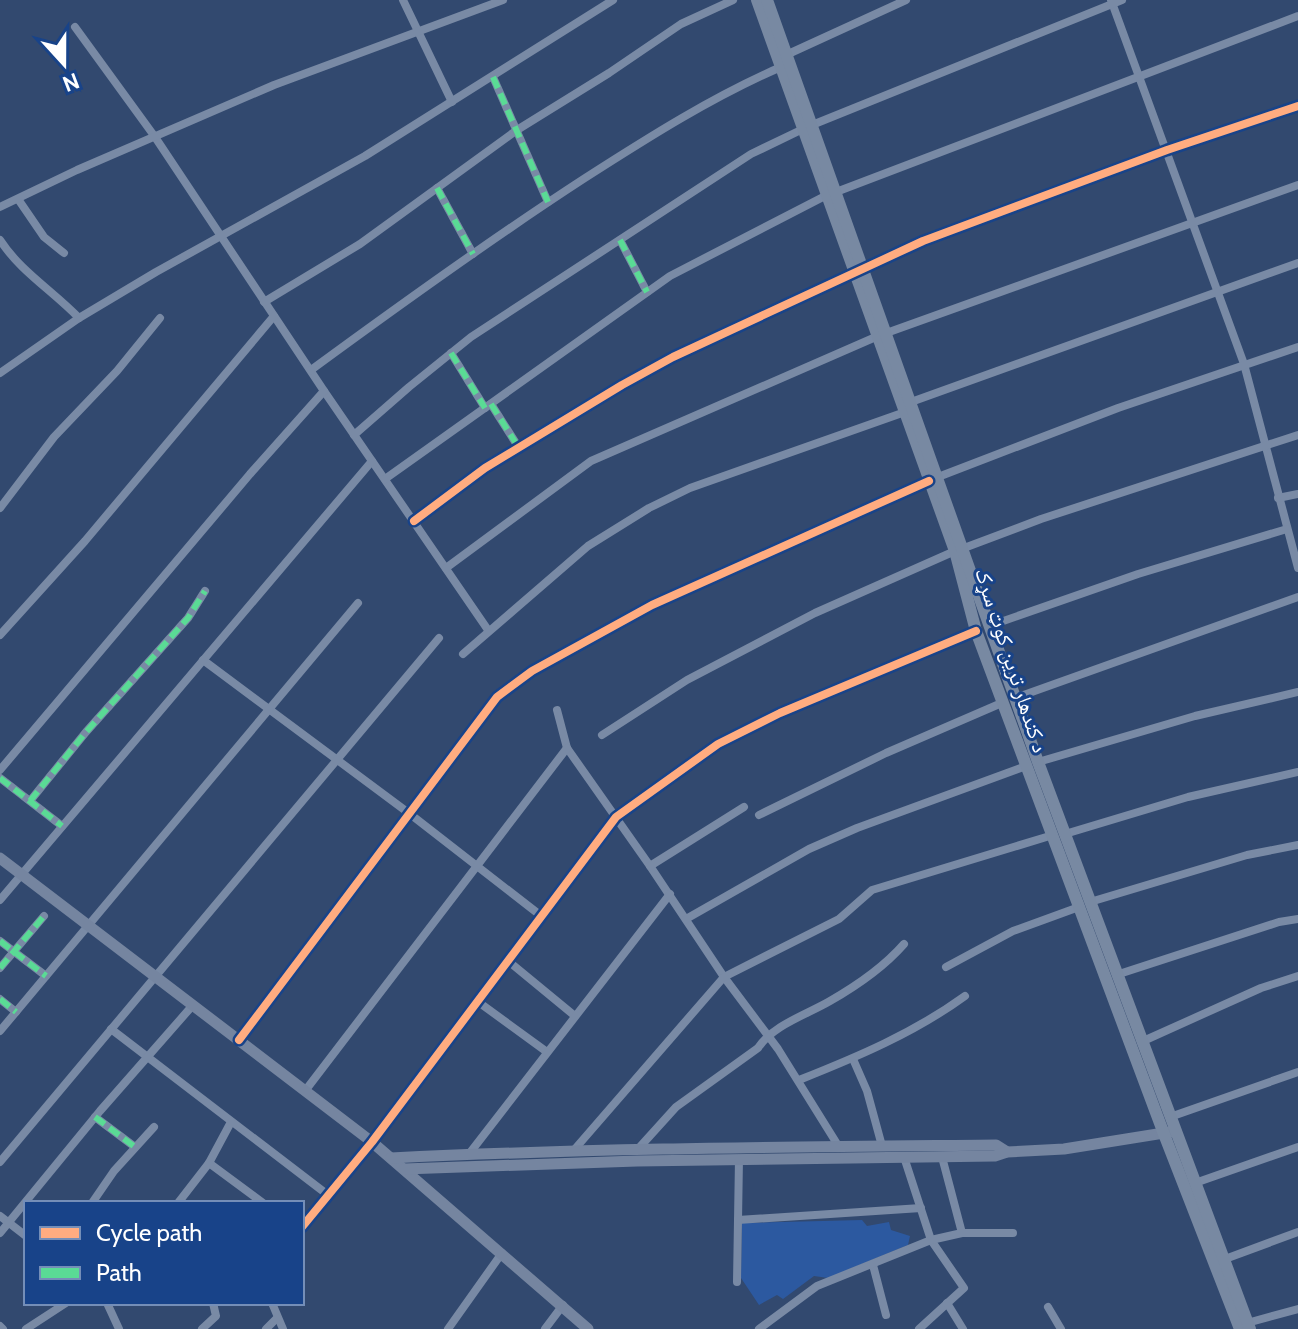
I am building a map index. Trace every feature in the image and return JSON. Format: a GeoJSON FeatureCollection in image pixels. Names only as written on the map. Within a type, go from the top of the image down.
{"type":"FeatureCollection","features":[{"type":"Feature","properties":{"kind":"main road","name":"د کندهار ترين کوټ سړک"},"geometry":{"type":"LineString","coordinates":[[757,0],[784,61],[860,271],[959,549],[982,628],[1032,764],[1246,1327]]}},
{"type":"Feature","properties":{"kind":"main road","name":"د کندهار ترين کوټ سړک"},"geometry":{"type":"LineString","coordinates":[[767,0],[784,61]]}},
{"type":"Feature","properties":{"kind":"main road"},"geometry":{"type":"LineString","coordinates":[[0,858],[372,1142],[588,1329]]}},
{"type":"Feature","properties":{"kind":"main road","name":"د کندهار ترين کوټ سړک"},"geometry":{"type":"LineString","coordinates":[[1085,904],[1116,975],[1117,992],[1141,1042],[1170,1117],[1170,1132],[1195,1183],[1225,1259],[1246,1327]]}},
{"type":"Feature","properties":{"kind":"main road"},"geometry":{"type":"LineString","coordinates":[[404,1169],[739,1159],[995,1156],[1007,1152],[1064,1149],[1170,1132]]}},
{"type":"Feature","properties":{"kind":"main road"},"geometry":{"type":"LineString","coordinates":[[391,1158],[574,1150],[882,1146],[996,1145],[1007,1152]]}},
{"type":"Feature","properties":{"kind":"street"},"geometry":{"type":"LineString","coordinates":[[403,0],[452,102]]}},
{"type":"Feature","properties":{"kind":"street"},"geometry":{"type":"LineString","coordinates":[[0,207],[287,80],[503,0]]}},
{"type":"Feature","properties":{"kind":"street"},"geometry":{"type":"LineString","coordinates":[[2,368],[79,318],[365,156],[613,0]]}},
{"type":"Feature","properties":{"kind":"street"},"geometry":{"type":"LineString","coordinates":[[264,302],[360,244],[517,130],[681,24],[733,0]]}},
{"type":"Feature","properties":{"kind":"street"},"geometry":{"type":"LineString","coordinates":[[311,370],[548,202],[652,135],[784,61],[906,0]]}},
{"type":"Feature","properties":{"kind":"street"},"geometry":{"type":"LineString","coordinates":[[354,435],[471,337],[751,154],[808,127],[1115,1],[1139,77],[1244,364],[1297,562]]}},
{"type":"Feature","properties":{"kind":"street"},"geometry":{"type":"LineString","coordinates":[[385,479],[670,276],[831,194],[1298,16]]}},
{"type":"Feature","properties":{"kind":"street"},"geometry":{"type":"LineString","coordinates":[[75,27],[155,137],[488,630]]}},
{"type":"Feature","properties":{"kind":"street"},"geometry":{"type":"LineString","coordinates":[[493,77],[548,202]]}},
{"type":"Feature","properties":{"kind":"street"},"geometry":{"type":"LineString","coordinates":[[414,521],[485,468],[673,357],[923,241],[1167,150],[1298,106]]}},
{"type":"Feature","properties":{"kind":"street"},"geometry":{"type":"LineString","coordinates":[[446,568],[591,461],[882,335],[1298,185]]}},
{"type":"Feature","properties":{"kind":"street"},"geometry":{"type":"LineString","coordinates":[[437,188],[473,254]]}},
{"type":"Feature","properties":{"kind":"street"},"geometry":{"type":"LineString","coordinates":[[18,199],[44,237],[64,253]]}},
{"type":"Feature","properties":{"kind":"street"},"geometry":{"type":"LineString","coordinates":[[0,240],[13,260],[79,318]]}},
{"type":"Feature","properties":{"kind":"street"},"geometry":{"type":"LineString","coordinates":[[620,240],[647,292]]}},
{"type":"Feature","properties":{"kind":"street"},"geometry":{"type":"LineString","coordinates":[[463,654],[588,546],[649,508],[690,488],[1298,263]]}},
{"type":"Feature","properties":{"kind":"street"},"geometry":{"type":"LineString","coordinates":[[0,635],[85,541],[274,316]]}},
{"type":"Feature","properties":{"kind":"street"},"geometry":{"type":"LineString","coordinates":[[0,508],[60,431],[117,371],[160,318]]}},
{"type":"Feature","properties":{"kind":"street"},"geometry":{"type":"LineString","coordinates":[[239,1040],[497,697],[532,671],[652,605],[934,479],[1118,408],[1298,347]]}},
{"type":"Feature","properties":{"kind":"street"},"geometry":{"type":"LineString","coordinates":[[451,353],[519,448]]}},
{"type":"Feature","properties":{"kind":"street"},"geometry":{"type":"LineString","coordinates":[[0,770],[324,391]]}},
{"type":"Feature","properties":{"kind":"street"},"geometry":{"type":"LineString","coordinates":[[602,735],[687,680],[815,613],[959,549],[1266,443],[1298,435]]}},
{"type":"Feature","properties":{"kind":"street"},"geometry":{"type":"LineString","coordinates":[[0,900],[372,461]]}},
{"type":"Feature","properties":{"kind":"street"},"geometry":{"type":"LineString","coordinates":[[1278,498],[1298,494]]}},
{"type":"Feature","properties":{"kind":"street"},"geometry":{"type":"LineString","coordinates":[[304,1225],[372,1142],[616,817],[718,744],[780,713],[982,628],[1138,574],[1287,529]]}},
{"type":"Feature","properties":{"kind":"street"},"geometry":{"type":"LineString","coordinates":[[30,801],[86,732],[182,625],[205,591]]}},
{"type":"Feature","properties":{"kind":"street"},"geometry":{"type":"LineString","coordinates":[[759,815],[886,753],[1009,700],[1298,597]]}},
{"type":"Feature","properties":{"kind":"street"},"geometry":{"type":"LineString","coordinates":[[0,1031],[358,603]]}},
{"type":"Feature","properties":{"kind":"street"},"geometry":{"type":"LineString","coordinates":[[0,1162],[439,638]]}},
{"type":"Feature","properties":{"kind":"street"},"geometry":{"type":"LineString","coordinates":[[203,660],[540,915]]}},
{"type":"Feature","properties":{"kind":"street"},"geometry":{"type":"LineString","coordinates":[[686,919],[821,844],[857,828],[1032,764],[1195,716],[1298,692]]}},
{"type":"Feature","properties":{"kind":"street"},"geometry":{"type":"LineString","coordinates":[[557,710],[567,748],[724,977],[799,1080],[839,1147]]}},
{"type":"Feature","properties":{"kind":"street"},"geometry":{"type":"LineString","coordinates":[[305,1091],[567,748]]}},
{"type":"Feature","properties":{"kind":"street"},"geometry":{"type":"LineString","coordinates":[[574,1150],[724,977],[839,919],[872,890],[1188,797],[1298,772]]}},
{"type":"Feature","properties":{"kind":"street"},"geometry":{"type":"LineString","coordinates":[[0,778],[62,826]]}},
{"type":"Feature","properties":{"kind":"street"},"geometry":{"type":"LineString","coordinates":[[650,866],[744,807]]}},
{"type":"Feature","properties":{"kind":"street"},"geometry":{"type":"LineString","coordinates":[[946,967],[1013,931],[1085,904],[1247,855],[1298,845]]}},
{"type":"Feature","properties":{"kind":"street"},"geometry":{"type":"LineString","coordinates":[[469,1154],[670,894]]}},
{"type":"Feature","properties":{"kind":"street"},"geometry":{"type":"LineString","coordinates":[[0,968],[44,916]]}},
{"type":"Feature","properties":{"kind":"street"},"geometry":{"type":"LineString","coordinates":[[1116,975],[1279,922],[1298,919]]}},
{"type":"Feature","properties":{"kind":"street"},"geometry":{"type":"LineString","coordinates":[[0,941],[46,976]]}},
{"type":"Feature","properties":{"kind":"street"},"geometry":{"type":"LineString","coordinates":[[638,1149],[676,1107],[758,1048],[766,1036],[887,965],[904,944]]}},
{"type":"Feature","properties":{"kind":"street"},"geometry":{"type":"LineString","coordinates":[[507,960],[575,1016]]}},
{"type":"Feature","properties":{"kind":"street"},"geometry":{"type":"LineString","coordinates":[[1141,1042],[1261,988],[1298,976]]}},
{"type":"Feature","properties":{"kind":"street"},"geometry":{"type":"LineString","coordinates":[[799,1080],[853,1059],[935,1017],[965,996]]}},
{"type":"Feature","properties":{"kind":"street"},"geometry":{"type":"LineString","coordinates":[[0,999],[16,1012]]}},
{"type":"Feature","properties":{"kind":"street"},"geometry":{"type":"LineString","coordinates":[[477,1001],[547,1052]]}},
{"type":"Feature","properties":{"kind":"street"},"geometry":{"type":"LineString","coordinates":[[27,1201],[193,1005]]}},
{"type":"Feature","properties":{"kind":"street"},"geometry":{"type":"LineString","coordinates":[[111,1029],[328,1195]]}},
{"type":"Feature","properties":{"kind":"street"},"geometry":{"type":"LineString","coordinates":[[853,1059],[867,1091],[882,1146]]}},
{"type":"Feature","properties":{"kind":"street"},"geometry":{"type":"LineString","coordinates":[[1170,1117],[1298,1072]]}},
{"type":"Feature","properties":{"kind":"street"},"geometry":{"type":"LineString","coordinates":[[95,1117],[135,1147]]}},
{"type":"Feature","properties":{"kind":"street"},"geometry":{"type":"LineString","coordinates":[[180,1201],[209,1163],[231,1122]]}},
{"type":"Feature","properties":{"kind":"street"},"geometry":{"type":"LineString","coordinates":[[94,1201],[154,1127]]}},
{"type":"Feature","properties":{"kind":"street"},"geometry":{"type":"LineString","coordinates":[[1195,1183],[1298,1147]]}},
{"type":"Feature","properties":{"kind":"street"},"geometry":{"type":"LineString","coordinates":[[904,1157],[931,1240],[964,1288],[919,1329]]}},
{"type":"Feature","properties":{"kind":"street"},"geometry":{"type":"LineString","coordinates":[[942,1157],[962,1233]]}},
{"type":"Feature","properties":{"kind":"street"},"geometry":{"type":"LineString","coordinates":[[737,1282],[739,1159]]}},
{"type":"Feature","properties":{"kind":"street"},"geometry":{"type":"LineString","coordinates":[[209,1163],[260,1201]]}},
{"type":"Feature","properties":{"kind":"street"},"geometry":{"type":"LineString","coordinates":[[0,1233],[24,1205]]}},
{"type":"Feature","properties":{"kind":"street"},"geometry":{"type":"LineString","coordinates":[[738,1220],[921,1208]]}},
{"type":"Feature","properties":{"kind":"street"},"geometry":{"type":"LineString","coordinates":[[0,1216],[24,1234]]}},
{"type":"Feature","properties":{"kind":"street"},"geometry":{"type":"LineString","coordinates":[[1225,1259],[1298,1232]]}},
{"type":"Feature","properties":{"kind":"street"},"geometry":{"type":"LineString","coordinates":[[759,1329],[817,1286],[931,1240],[962,1233],[1013,1233]]}},
{"type":"Feature","properties":{"kind":"street"},"geometry":{"type":"LineString","coordinates":[[448,1329],[502,1253]]}},
{"type":"Feature","properties":{"kind":"street"},"geometry":{"type":"LineString","coordinates":[[873,1265],[886,1315]]}},
{"type":"Feature","properties":{"kind":"street"},"geometry":{"type":"LineString","coordinates":[[947,1303],[963,1329]]}},
{"type":"Feature","properties":{"kind":"street"},"geometry":{"type":"LineString","coordinates":[[26,1329],[63,1305]]}},
{"type":"Feature","properties":{"kind":"street"},"geometry":{"type":"LineString","coordinates":[[108,1305],[119,1329]]}},
{"type":"Feature","properties":{"kind":"street"},"geometry":{"type":"LineString","coordinates":[[202,1329],[216,1316],[213,1305]]}},
{"type":"Feature","properties":{"kind":"street"},"geometry":{"type":"LineString","coordinates":[[273,1305],[283,1329]]}},
{"type":"Feature","properties":{"kind":"street"},"geometry":{"type":"LineString","coordinates":[[545,1329],[563,1305]]}},
{"type":"Feature","properties":{"kind":"street"},"geometry":{"type":"LineString","coordinates":[[1048,1307],[1061,1329]]}},
{"type":"Feature","properties":{"kind":"street"},"geometry":{"type":"LineString","coordinates":[[1246,1327],[1298,1309]]}},
{"type":"Feature","properties":{"kind":"street"},"geometry":{"type":"LineString","coordinates":[[266,1329],[277,1318]]}},
{"type":"Feature","properties":{"kind":"shaded area"},"geometry":{"type":"Polygon","coordinates":[[[862,1220],[867,1226],[889,1222],[891,1230],[910,1236],[908,1245],[828,1278],[814,1276],[783,1299],[777,1295],[759,1305],[741,1278],[742,1223],[862,1220]]]}},
{"type":"Feature","properties":{"kind":"marked path"},"geometry":{"type":"LineString","coordinates":[[493,77],[548,202]]}},
{"type":"Feature","properties":{"kind":"marked path"},"geometry":{"type":"LineString","coordinates":[[437,188],[473,254]]}},
{"type":"Feature","properties":{"kind":"marked path"},"geometry":{"type":"LineString","coordinates":[[620,240],[647,292]]}},
{"type":"Feature","properties":{"kind":"marked path"},"geometry":{"type":"LineString","coordinates":[[451,353],[485,408]]}},
{"type":"Feature","properties":{"kind":"marked path"},"geometry":{"type":"LineString","coordinates":[[491,404],[519,448]]}},
{"type":"Feature","properties":{"kind":"marked path"},"geometry":{"type":"LineString","coordinates":[[30,801],[86,732],[188,618],[205,591]]}},
{"type":"Feature","properties":{"kind":"marked path"},"geometry":{"type":"LineString","coordinates":[[0,778],[62,826]]}},
{"type":"Feature","properties":{"kind":"marked path"},"geometry":{"type":"LineString","coordinates":[[0,968],[44,916]]}},
{"type":"Feature","properties":{"kind":"marked path"},"geometry":{"type":"LineString","coordinates":[[0,941],[46,976]]}},
{"type":"Feature","properties":{"kind":"marked path"},"geometry":{"type":"LineString","coordinates":[[0,999],[16,1012]]}},
{"type":"Feature","properties":{"kind":"marked path"},"geometry":{"type":"LineString","coordinates":[[95,1117],[135,1147]]}},
{"type":"Feature","properties":{"kind":"cycle path"},"geometry":{"type":"LineString","coordinates":[[414,521],[485,468],[673,357],[923,241],[1167,150],[1298,106]]}},
{"type":"Feature","properties":{"kind":"cycle path"},"geometry":{"type":"LineString","coordinates":[[239,1040],[497,697],[532,671],[652,605],[929,481]]}},
{"type":"Feature","properties":{"kind":"cycle path"},"geometry":{"type":"LineString","coordinates":[[304,1225],[372,1142],[616,817],[718,744],[780,713],[976,631]]}}]}
